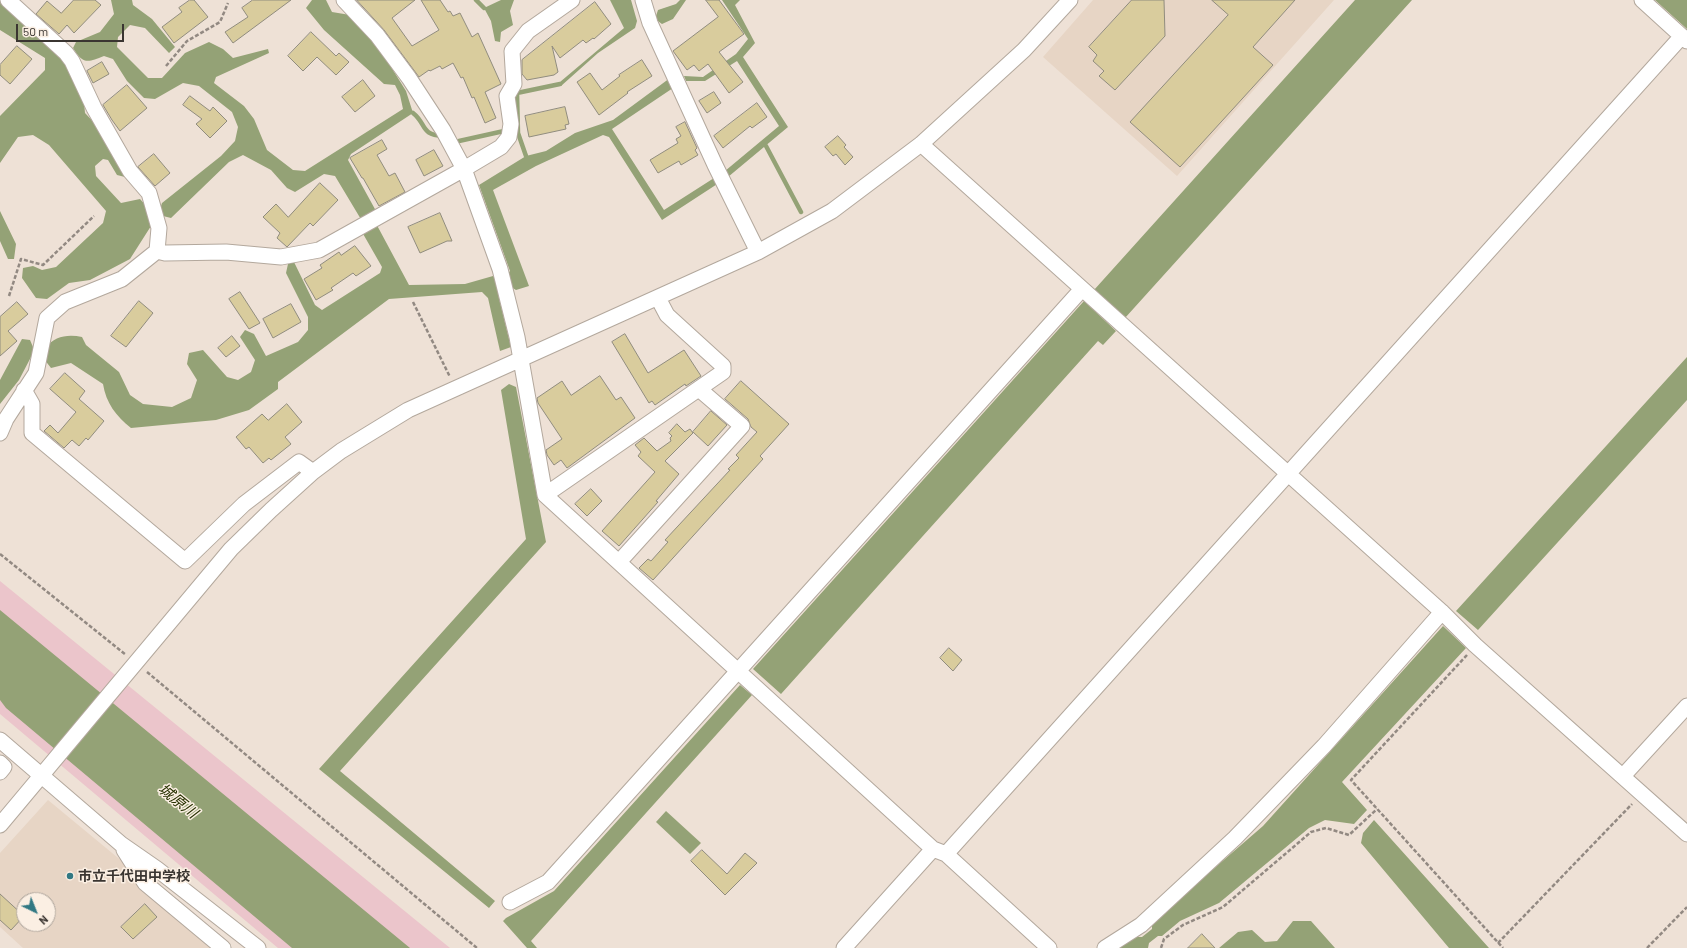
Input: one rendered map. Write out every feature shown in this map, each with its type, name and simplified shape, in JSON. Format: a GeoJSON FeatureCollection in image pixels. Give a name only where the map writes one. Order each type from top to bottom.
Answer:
{"type":"FeatureCollection","features":[{"type":"Feature","properties":{"kind":"street"},"geometry":{"type":"LineString","coordinates":[[0,433],[6,419],[36,373],[47,318],[65,302],[122,279],[157,251],[159,228],[149,192],[130,171],[94,108],[72,61],[66,53],[8,0]]}},
{"type":"Feature","properties":{"kind":"street"},"geometry":{"type":"LineString","coordinates":[[344,0],[377,35],[409,78],[444,130],[464,169],[500,269],[521,358],[545,495],[754,686],[1049,948]]}},
{"type":"Feature","properties":{"kind":"street"},"geometry":{"type":"LineString","coordinates":[[157,251],[165,253],[226,252],[281,257],[319,250],[501,147],[509,137],[511,124],[507,96],[514,84],[512,51],[528,31],[572,0]]}},
{"type":"Feature","properties":{"kind":"street"},"geometry":{"type":"LineString","coordinates":[[643,0],[650,23],[721,177],[758,252]]}},
{"type":"Feature","properties":{"kind":"street"},"geometry":{"type":"LineString","coordinates":[[0,825],[231,549],[270,510],[313,472],[340,451],[408,410],[758,252],[832,211],[921,144],[1024,50],[1070,0]]}},
{"type":"Feature","properties":{"kind":"street"},"geometry":{"type":"LineString","coordinates":[[844,948],[939,851],[1288,474],[1685,38],[1642,0]]}},
{"type":"Feature","properties":{"kind":"street"},"geometry":{"type":"LineString","coordinates":[[921,144],[1104,310],[1442,612],[1475,645],[1687,834]]}},
{"type":"Feature","properties":{"kind":"street"},"geometry":{"type":"LineString","coordinates":[[510,902],[548,882],[1082,289]]}},
{"type":"Feature","properties":{"kind":"street"},"geometry":{"type":"LineString","coordinates":[[545,495],[723,372],[724,366],[667,316],[658,298]]}},
{"type":"Feature","properties":{"kind":"street"},"geometry":{"type":"LineString","coordinates":[[619,562],[742,426],[699,389]]}},
{"type":"Feature","properties":{"kind":"street"},"geometry":{"type":"LineString","coordinates":[[24,390],[32,404],[32,433],[185,561],[244,504],[299,462],[313,472]]}},
{"type":"Feature","properties":{"kind":"street"},"geometry":{"type":"LineString","coordinates":[[1105,948],[1141,925],[1235,838],[1324,746],[1442,612]]}},
{"type":"Feature","properties":{"kind":"street"},"geometry":{"type":"LineString","coordinates":[[1623,776],[1687,706]]}},
{"type":"Feature","properties":{"kind":"street"},"geometry":{"type":"LineString","coordinates":[[0,740],[121,844],[157,869],[258,948]]}},
{"type":"Feature","properties":{"kind":"street"},"geometry":{"type":"LineString","coordinates":[[0,763],[4,767],[0,772]]}},
{"type":"Feature","properties":{"kind":"street"},"geometry":{"type":"LineString","coordinates":[[121,844],[145,883],[223,948]]}},
{"type":"Feature","properties":{"kind":"path"},"geometry":{"type":"LineString","coordinates":[[166,66],[187,41],[220,22],[228,3]]}},
{"type":"Feature","properties":{"kind":"path"},"geometry":{"type":"LineString","coordinates":[[9,296],[21,259],[43,265],[94,216]]}},
{"type":"Feature","properties":{"kind":"path"},"geometry":{"type":"LineString","coordinates":[[413,302],[455,388]]}},
{"type":"Feature","properties":{"kind":"path"},"geometry":{"type":"LineString","coordinates":[[0,554],[137,663],[477,948]]}},
{"type":"Feature","properties":{"kind":"path"},"geometry":{"type":"LineString","coordinates":[[1475,645],[1351,780],[1503,948]]}},
{"type":"Feature","properties":{"kind":"path"},"geometry":{"type":"LineString","coordinates":[[1498,943],[1642,794]]}},
{"type":"Feature","properties":{"kind":"path"},"geometry":{"type":"LineString","coordinates":[[1161,948],[1164,939],[1183,925],[1223,907],[1311,832],[1326,828],[1349,835],[1377,809]]}},
{"type":"Feature","properties":{"kind":"path"},"geometry":{"type":"LineString","coordinates":[[1647,948],[1687,907]]}},
{"type":"Feature","properties":{"kind":"shaded area"},"geometry":{"type":"Polygon","coordinates":[[[1093,0],[1334,0],[1177,176],[1043,57],[1093,0]]]}},
{"type":"Feature","properties":{"kind":"shaded area"},"geometry":{"type":"Polygon","coordinates":[[[0,581],[450,948],[383,948],[0,612],[0,581]]]}},
{"type":"Feature","properties":{"kind":"shaded area"},"geometry":{"type":"Polygon","coordinates":[[[0,682],[330,948],[278,948],[0,714],[0,682]]]}},
{"type":"Feature","properties":{"kind":"shaded area","name":"市立千代田中学校"},"geometry":{"type":"Polygon","coordinates":[[[48,800],[227,948],[23,948],[0,927],[0,853],[48,800]]]}},
{"type":"Feature","properties":{"kind":"water"},"geometry":{"type":"Polygon","coordinates":[[[111,0],[132,0],[133,5],[152,19],[175,47],[169,53],[145,28],[130,25],[118,37],[117,47],[148,78],[162,78],[185,53],[209,42],[223,49],[233,58],[268,49],[269,53],[216,77],[214,83],[244,106],[254,119],[267,150],[293,170],[305,171],[403,109],[400,95],[395,85],[384,84],[324,30],[306,8],[312,0],[326,0],[332,12],[350,15],[373,38],[406,91],[413,113],[351,154],[348,160],[376,211],[372,216],[409,285],[465,284],[493,276],[498,281],[500,290],[498,294],[511,347],[500,351],[488,298],[482,292],[389,299],[278,382],[278,389],[249,410],[216,420],[131,428],[112,409],[104,391],[103,384],[71,363],[51,368],[44,359],[31,357],[19,380],[0,404],[0,380],[22,339],[30,340],[33,347],[46,348],[57,338],[72,336],[82,337],[86,345],[119,372],[130,395],[143,404],[172,407],[191,398],[197,380],[187,364],[189,353],[203,350],[227,377],[238,380],[251,372],[255,360],[240,337],[245,330],[254,334],[266,356],[298,342],[308,330],[308,317],[286,273],[288,264],[294,262],[315,305],[322,310],[380,273],[382,267],[362,232],[362,221],[335,176],[324,174],[295,192],[287,188],[271,170],[243,155],[229,162],[171,218],[163,216],[160,209],[162,203],[221,156],[235,141],[238,127],[232,112],[199,86],[183,83],[155,99],[144,98],[127,81],[113,59],[104,56],[86,61],[80,57],[73,48],[76,42],[100,32],[114,14],[111,0]]]}},
{"type":"Feature","properties":{"kind":"water"},"geometry":{"type":"Polygon","coordinates":[[[501,0],[514,0],[510,11],[513,25],[501,32],[500,42],[495,41],[491,21],[484,8],[501,0]]]}},
{"type":"Feature","properties":{"kind":"water"},"geometry":{"type":"Polygon","coordinates":[[[610,0],[631,0],[637,21],[635,28],[598,53],[561,86],[560,82],[624,28],[610,0]]]}},
{"type":"Feature","properties":{"kind":"water"},"geometry":{"type":"Polygon","coordinates":[[[680,0],[686,0],[673,19],[662,24],[655,19],[658,10],[676,4],[680,0]]]}},
{"type":"Feature","properties":{"kind":"water"},"geometry":{"type":"Polygon","coordinates":[[[722,0],[740,0],[735,5],[755,43],[743,57],[788,127],[728,177],[662,220],[609,137],[603,135],[536,166],[493,190],[529,286],[516,290],[511,287],[507,275],[510,271],[479,185],[526,156],[546,151],[575,133],[613,120],[670,78],[673,88],[612,129],[664,210],[725,171],[779,126],[737,61],[705,81],[686,81],[684,76],[703,77],[736,54],[748,39],[722,0]]]}},
{"type":"Feature","properties":{"kind":"water"},"geometry":{"type":"Polygon","coordinates":[[[1355,0],[1412,0],[1125,318],[1094,290],[1355,0]]]}},
{"type":"Feature","properties":{"kind":"water"},"geometry":{"type":"Polygon","coordinates":[[[1655,0],[1687,0],[1687,29],[1655,0]]]}},
{"type":"Feature","properties":{"kind":"water"},"geometry":{"type":"Polygon","coordinates":[[[0,2],[65,60],[84,102],[85,113],[101,130],[125,177],[117,175],[108,160],[103,159],[95,166],[96,176],[121,203],[140,199],[149,209],[151,226],[130,259],[90,280],[69,283],[47,299],[36,298],[22,278],[23,268],[33,266],[42,270],[56,267],[103,223],[106,211],[49,145],[33,135],[18,137],[0,163],[0,116],[45,70],[45,58],[0,30],[0,2]]]}},
{"type":"Feature","properties":{"kind":"water"},"geometry":{"type":"Polygon","coordinates":[[[0,211],[16,244],[14,259],[8,259],[0,241],[0,211]]]}},
{"type":"Feature","properties":{"kind":"water"},"geometry":{"type":"Polygon","coordinates":[[[1084,301],[1116,331],[1103,345],[1098,341],[781,694],[753,669],[1084,301]]]}},
{"type":"Feature","properties":{"kind":"water"},"geometry":{"type":"Polygon","coordinates":[[[1687,357],[1687,400],[1478,630],[1456,611],[1687,357]]]}},
{"type":"Feature","properties":{"kind":"water"},"geometry":{"type":"Polygon","coordinates":[[[509,384],[516,387],[546,542],[340,771],[495,901],[489,908],[319,769],[526,539],[501,390],[509,384]]]}},
{"type":"Feature","properties":{"kind":"water","name":"城原川"},"geometry":{"type":"Polygon","coordinates":[[[0,610],[410,948],[292,948],[6,708],[0,700],[0,610]]]}},
{"type":"Feature","properties":{"kind":"water"},"geometry":{"type":"Polygon","coordinates":[[[1443,626],[1466,648],[1342,782],[1367,810],[1354,824],[1325,820],[1309,828],[1219,903],[1180,921],[1162,936],[1158,936],[1149,943],[1148,948],[1115,948],[1131,937],[1142,937],[1152,929],[1152,922],[1263,826],[1443,626]]]}},
{"type":"Feature","properties":{"kind":"water"},"geometry":{"type":"Polygon","coordinates":[[[740,685],[752,695],[531,941],[537,948],[527,948],[503,921],[554,891],[740,685]]]}},
{"type":"Feature","properties":{"kind":"water"},"geometry":{"type":"Polygon","coordinates":[[[666,811],[701,843],[690,854],[656,822],[666,811]]]}},
{"type":"Feature","properties":{"kind":"water"},"geometry":{"type":"Polygon","coordinates":[[[1374,820],[1489,948],[1449,948],[1361,843],[1363,833],[1374,820]]]}},
{"type":"Feature","properties":{"kind":"water"},"geometry":{"type":"Polygon","coordinates":[[[1293,921],[1311,921],[1335,948],[1219,948],[1238,932],[1252,930],[1265,942],[1277,941],[1293,921]]]}},
{"type":"Feature","properties":{"kind":"building"},"geometry":{"type":"Polygon","coordinates":[[[74,0],[95,0],[101,5],[74,33],[67,25],[59,34],[36,14],[47,1],[61,13],[74,0]]]}},
{"type":"Feature","properties":{"kind":"building"},"geometry":{"type":"Polygon","coordinates":[[[190,0],[194,0],[208,17],[174,43],[162,27],[182,12],[179,8],[190,0]]]}},
{"type":"Feature","properties":{"kind":"building"},"geometry":{"type":"Polygon","coordinates":[[[253,0],[291,0],[233,43],[225,32],[248,17],[242,8],[253,0]]]}},
{"type":"Feature","properties":{"kind":"building"},"geometry":{"type":"Polygon","coordinates":[[[357,0],[415,0],[392,18],[412,46],[439,30],[421,0],[440,0],[448,12],[450,11],[453,16],[460,13],[472,37],[478,33],[501,84],[485,92],[496,118],[485,123],[474,97],[472,98],[463,77],[461,78],[453,63],[442,69],[440,66],[430,71],[429,70],[419,77],[384,30],[357,0]]]}},
{"type":"Feature","properties":{"kind":"building"},"geometry":{"type":"Polygon","coordinates":[[[706,0],[719,0],[744,34],[719,52],[743,82],[729,93],[708,64],[699,71],[694,65],[687,70],[673,51],[718,17],[706,0]]]}},
{"type":"Feature","properties":{"kind":"building"},"geometry":{"type":"Polygon","coordinates":[[[1132,0],[1164,0],[1165,36],[1115,90],[1099,76],[1104,71],[1093,61],[1097,55],[1089,47],[1132,0]]]}},
{"type":"Feature","properties":{"kind":"building"},"geometry":{"type":"Polygon","coordinates":[[[1212,0],[1295,0],[1253,47],[1273,65],[1180,167],[1130,122],[1228,15],[1212,0]]]}},
{"type":"Feature","properties":{"kind":"building"},"geometry":{"type":"Polygon","coordinates":[[[595,2],[611,24],[594,39],[593,38],[586,43],[583,40],[560,58],[552,46],[558,72],[554,75],[527,80],[522,74],[522,60],[595,2]]]}},
{"type":"Feature","properties":{"kind":"building"},"geometry":{"type":"Polygon","coordinates":[[[311,32],[336,56],[339,53],[349,62],[336,75],[317,57],[303,71],[288,56],[311,32]]]}},
{"type":"Feature","properties":{"kind":"building"},"geometry":{"type":"Polygon","coordinates":[[[17,46],[32,59],[10,84],[0,75],[0,65],[17,46]]]}},
{"type":"Feature","properties":{"kind":"building"},"geometry":{"type":"Polygon","coordinates":[[[642,60],[652,76],[627,92],[628,93],[599,115],[577,82],[590,73],[602,90],[620,76],[619,75],[642,60]]]}},
{"type":"Feature","properties":{"kind":"building"},"geometry":{"type":"Polygon","coordinates":[[[102,62],[109,74],[93,83],[87,71],[102,62]]]}},
{"type":"Feature","properties":{"kind":"building"},"geometry":{"type":"Polygon","coordinates":[[[363,80],[375,96],[355,112],[342,97],[363,80]]]}},
{"type":"Feature","properties":{"kind":"building"},"geometry":{"type":"Polygon","coordinates":[[[127,85],[147,108],[120,131],[103,105],[127,85]]]}},
{"type":"Feature","properties":{"kind":"building"},"geometry":{"type":"Polygon","coordinates":[[[714,92],[721,103],[707,113],[699,101],[714,92]]]}},
{"type":"Feature","properties":{"kind":"building"},"geometry":{"type":"Polygon","coordinates":[[[190,96],[210,111],[213,107],[227,121],[210,138],[196,124],[202,119],[183,105],[190,96]]]}},
{"type":"Feature","properties":{"kind":"building"},"geometry":{"type":"Polygon","coordinates":[[[757,103],[767,117],[752,128],[750,126],[723,148],[714,136],[757,103]]]}},
{"type":"Feature","properties":{"kind":"building"},"geometry":{"type":"Polygon","coordinates":[[[565,107],[569,124],[565,125],[566,129],[529,137],[525,116],[565,107]]]}},
{"type":"Feature","properties":{"kind":"building"},"geometry":{"type":"Polygon","coordinates":[[[685,122],[697,148],[695,150],[698,155],[681,165],[679,161],[658,173],[650,160],[678,143],[676,139],[681,136],[676,127],[685,122]]]}},
{"type":"Feature","properties":{"kind":"building"},"geometry":{"type":"Polygon","coordinates":[[[838,136],[846,145],[844,147],[853,157],[845,165],[836,154],[833,156],[825,147],[838,136]]]}},
{"type":"Feature","properties":{"kind":"building"},"geometry":{"type":"Polygon","coordinates":[[[382,140],[387,149],[377,155],[389,176],[395,173],[405,192],[379,206],[350,158],[382,140]]]}},
{"type":"Feature","properties":{"kind":"building"},"geometry":{"type":"Polygon","coordinates":[[[434,150],[443,166],[424,176],[416,160],[434,150]]]}},
{"type":"Feature","properties":{"kind":"building"},"geometry":{"type":"Polygon","coordinates":[[[154,154],[170,173],[155,186],[138,167],[154,154]]]}},
{"type":"Feature","properties":{"kind":"building"},"geometry":{"type":"Polygon","coordinates":[[[320,183],[338,200],[313,226],[310,223],[287,247],[277,238],[280,233],[263,217],[276,204],[288,217],[320,183]]]}},
{"type":"Feature","properties":{"kind":"building"},"geometry":{"type":"Polygon","coordinates":[[[440,213],[452,241],[447,241],[420,253],[408,227],[440,213]]]}},
{"type":"Feature","properties":{"kind":"building"},"geometry":{"type":"Polygon","coordinates":[[[355,246],[371,266],[356,276],[353,273],[331,288],[333,290],[316,300],[304,279],[322,268],[320,265],[339,252],[341,255],[355,246]]]}},
{"type":"Feature","properties":{"kind":"building"},"geometry":{"type":"Polygon","coordinates":[[[240,292],[260,323],[249,329],[229,299],[240,292]]]}},
{"type":"Feature","properties":{"kind":"building"},"geometry":{"type":"Polygon","coordinates":[[[139,301],[153,313],[126,347],[111,336],[139,301]]]}},
{"type":"Feature","properties":{"kind":"building"},"geometry":{"type":"Polygon","coordinates":[[[17,302],[28,314],[8,331],[17,341],[0,356],[0,317],[17,302]]]}},
{"type":"Feature","properties":{"kind":"building"},"geometry":{"type":"Polygon","coordinates":[[[291,304],[301,322],[273,338],[263,319],[291,304]]]}},
{"type":"Feature","properties":{"kind":"building"},"geometry":{"type":"Polygon","coordinates":[[[625,334],[648,373],[684,350],[701,376],[686,386],[685,384],[655,405],[652,401],[649,403],[612,342],[625,334]]]}},
{"type":"Feature","properties":{"kind":"building"},"geometry":{"type":"Polygon","coordinates":[[[232,336],[240,346],[226,357],[218,348],[232,336]]]}},
{"type":"Feature","properties":{"kind":"building"},"geometry":{"type":"Polygon","coordinates":[[[65,373],[85,391],[79,399],[104,421],[88,440],[86,438],[79,446],[72,440],[64,448],[44,431],[50,425],[58,433],[76,412],[50,389],[65,373]]]}},
{"type":"Feature","properties":{"kind":"building"},"geometry":{"type":"Polygon","coordinates":[[[600,376],[616,400],[621,397],[635,418],[567,468],[561,460],[554,465],[547,455],[546,450],[562,439],[538,403],[537,398],[562,381],[571,395],[600,376]]]}},
{"type":"Feature","properties":{"kind":"building"},"geometry":{"type":"Polygon","coordinates":[[[741,381],[789,424],[760,456],[763,459],[653,580],[639,568],[648,559],[651,561],[668,542],[665,540],[730,470],[728,469],[739,458],[736,455],[757,432],[751,427],[748,419],[725,399],[741,381]]]}},
{"type":"Feature","properties":{"kind":"building"},"geometry":{"type":"Polygon","coordinates":[[[287,404],[302,422],[285,437],[291,444],[271,460],[269,458],[263,463],[249,447],[246,449],[236,437],[262,414],[268,420],[287,404]]]}},
{"type":"Feature","properties":{"kind":"building"},"geometry":{"type":"Polygon","coordinates":[[[711,411],[727,425],[708,446],[693,432],[711,411]]]}},
{"type":"Feature","properties":{"kind":"building"},"geometry":{"type":"Polygon","coordinates":[[[677,424],[685,432],[690,429],[693,433],[665,461],[679,474],[656,501],[658,502],[619,546],[602,531],[655,472],[638,456],[641,452],[635,445],[644,438],[657,451],[671,441],[670,438],[672,436],[669,433],[677,424]]]}},
{"type":"Feature","properties":{"kind":"building"},"geometry":{"type":"Polygon","coordinates":[[[591,489],[602,501],[587,516],[575,504],[591,489]]]}},
{"type":"Feature","properties":{"kind":"building"},"geometry":{"type":"Polygon","coordinates":[[[949,648],[962,660],[953,671],[940,658],[949,648]]]}},
{"type":"Feature","properties":{"kind":"building"},"geometry":{"type":"Polygon","coordinates":[[[702,850],[727,874],[745,853],[757,863],[725,895],[691,861],[702,850]]]}},
{"type":"Feature","properties":{"kind":"building"},"geometry":{"type":"Polygon","coordinates":[[[0,894],[16,909],[16,925],[11,930],[0,920],[0,894]]]}},
{"type":"Feature","properties":{"kind":"building"},"geometry":{"type":"Polygon","coordinates":[[[145,904],[157,917],[133,939],[121,927],[145,904]]]}},
{"type":"Feature","properties":{"kind":"building"},"geometry":{"type":"Polygon","coordinates":[[[1202,934],[1215,948],[1188,948],[1202,934]]]}},
{"type":"Feature","properties":{"kind":"waterway"},"geometry":{"type":"LineString","coordinates":[[476,0],[484,8]]}},
{"type":"Feature","properties":{"kind":"waterway"},"geometry":{"type":"LineString","coordinates":[[526,156],[518,133],[517,93],[560,84]]}},
{"type":"Feature","properties":{"kind":"waterway"},"geometry":{"type":"LineString","coordinates":[[413,113],[427,131],[431,134],[443,136]]}},
{"type":"Feature","properties":{"kind":"waterway"},"geometry":{"type":"LineString","coordinates":[[459,141],[504,131]]}},
{"type":"Feature","properties":{"kind":"waterway"},"geometry":{"type":"LineString","coordinates":[[766,146],[801,212]]}},
{"type":"Feature","properties":{"kind":"place","name":"市立千代田中学校"},"geometry":{"type":"Point","coordinates":[70,876]}}]}
